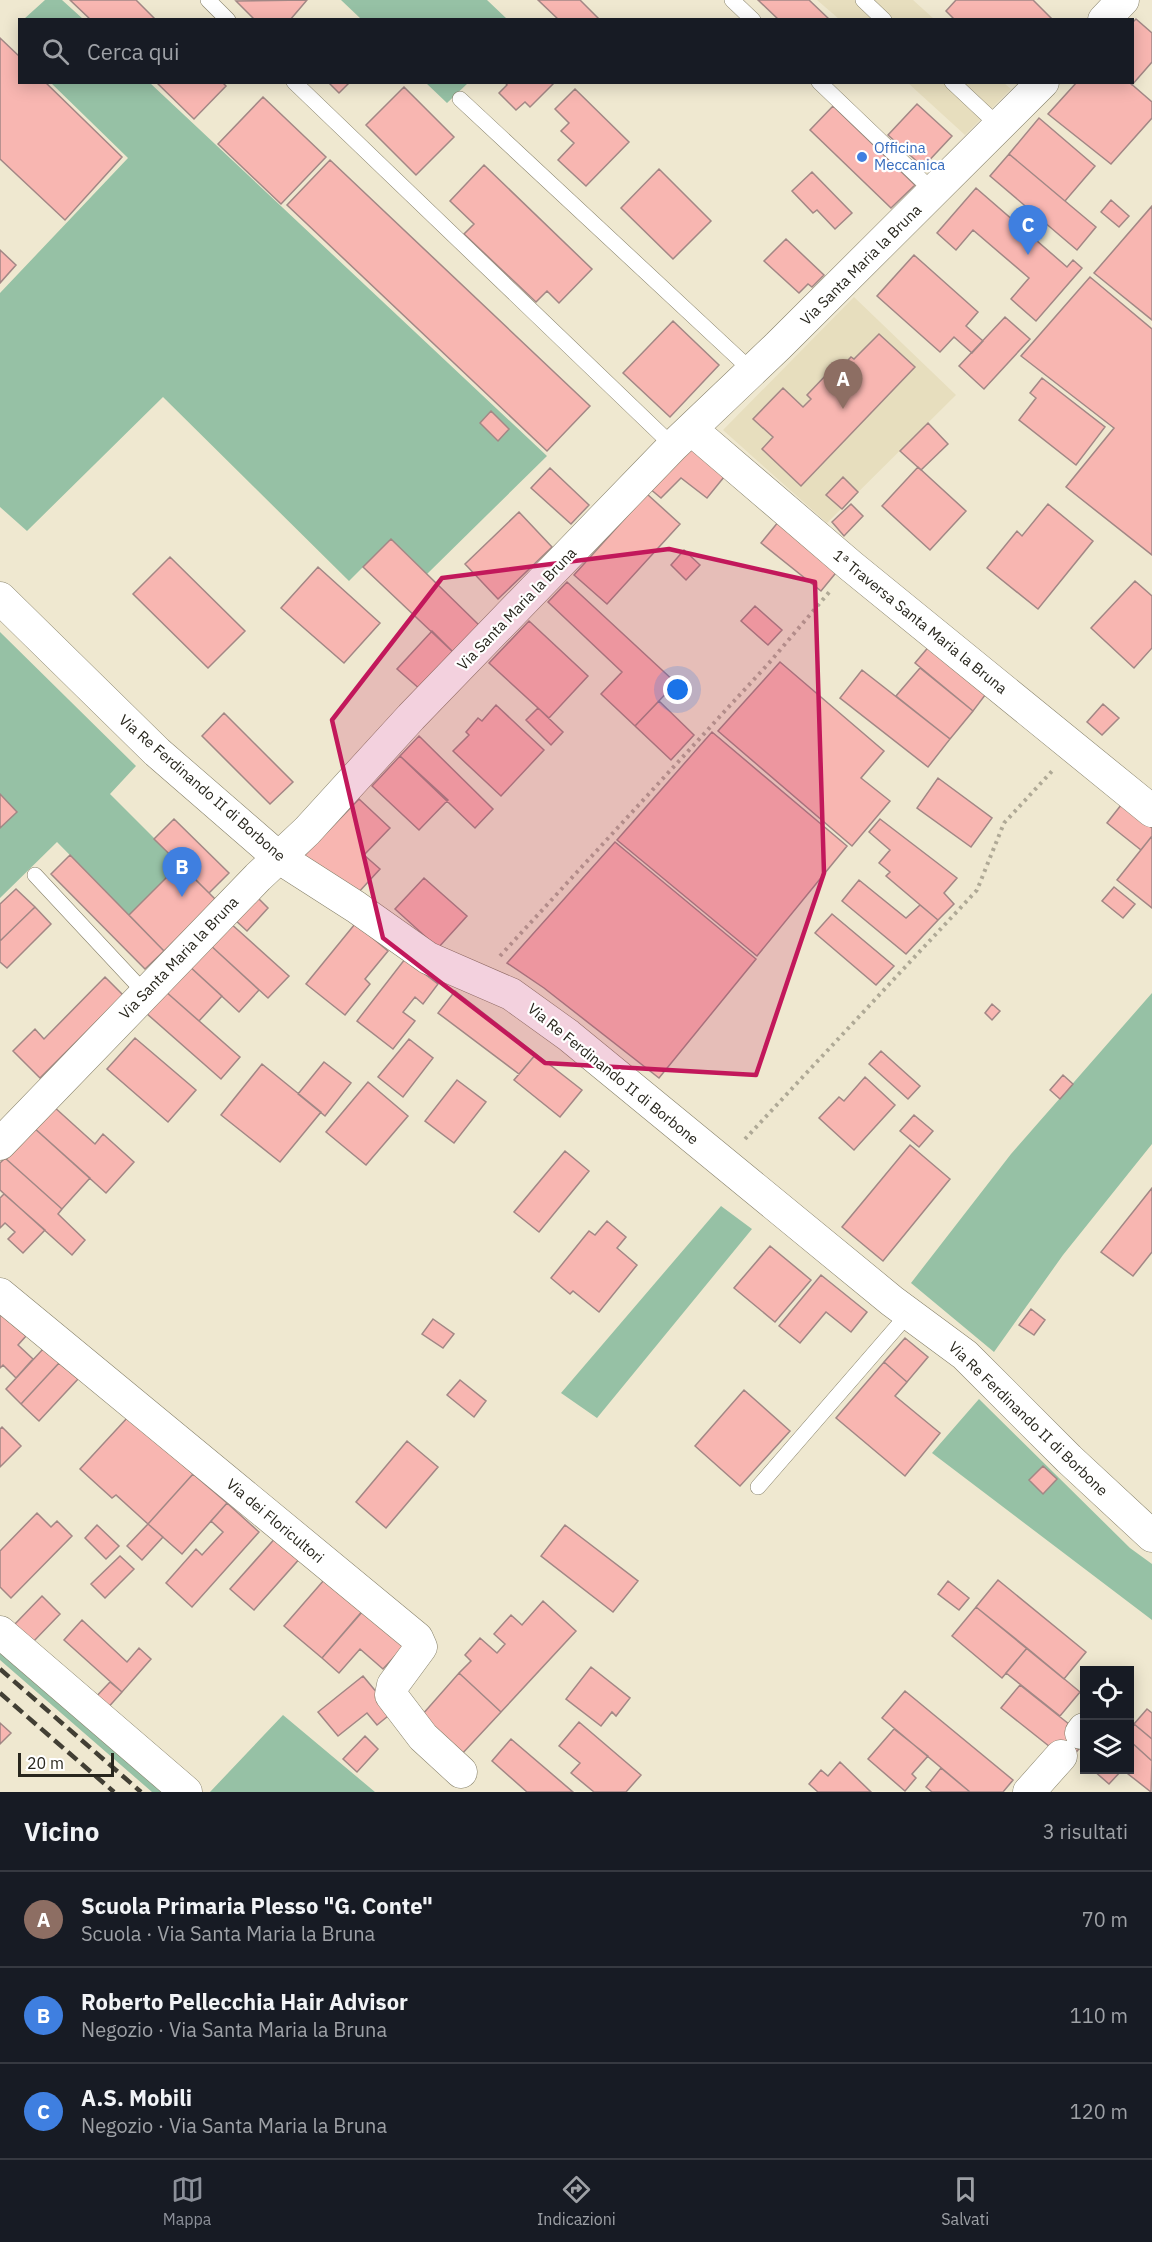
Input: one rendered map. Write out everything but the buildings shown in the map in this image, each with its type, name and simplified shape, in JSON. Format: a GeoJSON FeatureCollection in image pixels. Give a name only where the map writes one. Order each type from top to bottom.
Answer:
{"type":"FeatureCollection","features":[{"type":"Feature","properties":{"kind":"street"},"geometry":{"type":"LineString","coordinates":[[1106,18],[1123,0]]}},
{"type":"Feature","properties":{"kind":"street","name":"Via Santa Maria la Bruna"},"geometry":{"type":"LineString","coordinates":[[0,1144],[278,857],[307,831],[411,717],[682,438],[1041,84]]}},
{"type":"Feature","properties":{"kind":"street","name":"1ª Traversa Santa Maria la Bruna"},"geometry":{"type":"LineString","coordinates":[[682,438],[850,566],[1152,811]]}},
{"type":"Feature","properties":{"kind":"street","name":"Via Re Ferdinando II di Borbone"},"geometry":{"type":"LineString","coordinates":[[0,598],[157,752],[278,857],[356,907],[428,958],[512,994],[568,1035],[909,1313],[965,1355],[1069,1459],[1152,1536]]}},
{"type":"Feature","properties":{"kind":"street","name":"Via dei Floricultori"},"geometry":{"type":"LineString","coordinates":[[0,1294],[417,1638],[421,1647],[393,1684],[391,1695],[423,1737],[461,1772]]}},
{"type":"Feature","properties":{"kind":"street"},"geometry":{"type":"LineString","coordinates":[[0,1632],[186,1792]]}},
{"type":"Feature","properties":{"kind":"street"},"geometry":{"type":"LineString","coordinates":[[1029,1792],[1076,1739]]}},
{"type":"Feature","properties":{"kind":"lane"},"geometry":{"type":"LineString","coordinates":[[208,0],[226,18]]}},
{"type":"Feature","properties":{"kind":"lane"},"geometry":{"type":"LineString","coordinates":[[732,0],[751,18]]}},
{"type":"Feature","properties":{"kind":"lane"},"geometry":{"type":"LineString","coordinates":[[863,0],[882,18]]}},
{"type":"Feature","properties":{"kind":"lane"},"geometry":{"type":"LineString","coordinates":[[296,84],[682,438]]}},
{"type":"Feature","properties":{"kind":"lane"},"geometry":{"type":"LineString","coordinates":[[821,84],[934,192]]}},
{"type":"Feature","properties":{"kind":"lane"},"geometry":{"type":"LineString","coordinates":[[954,84],[1000,127]]}},
{"type":"Feature","properties":{"kind":"lane"},"geometry":{"type":"LineString","coordinates":[[460,99],[752,371]]}},
{"type":"Feature","properties":{"kind":"lane"},"geometry":{"type":"LineString","coordinates":[[34,875],[145,993]]}},
{"type":"Feature","properties":{"kind":"lane"},"geometry":{"type":"LineString","coordinates":[[758,1487],[909,1313]]}},
{"type":"Feature","properties":{"kind":"path"},"geometry":{"type":"LineString","coordinates":[[480,979],[769,663],[850,566]]}},
{"type":"Feature","properties":{"kind":"path"},"geometry":{"type":"LineString","coordinates":[[723,1162],[977,890],[1004,824],[1074,747]]}},
{"type":"Feature","properties":{"kind":"highlighted area"},"geometry":{"type":"Polygon","coordinates":[[[669,549],[815,582],[824,873],[756,1075],[545,1063],[383,938],[332,720],[442,578],[669,549]]]}},
{"type":"Feature","properties":{"kind":"shaded area"},"geometry":{"type":"Polygon","coordinates":[[[817,0],[913,0],[933,18],[838,18],[817,0]]]}},
{"type":"Feature","properties":{"kind":"shaded area"},"geometry":{"type":"Polygon","coordinates":[[[909,84],[1005,84],[1011,89],[965,135],[909,84]]]}},
{"type":"Feature","properties":{"kind":"shaded area"},"geometry":{"type":"Polygon","coordinates":[[[854,297],[956,395],[827,523],[723,430],[854,297]]]}},
{"type":"Feature","properties":{"kind":"green space"},"geometry":{"type":"Polygon","coordinates":[[[45,0],[62,0],[82,18],[25,18],[45,0]]]}},
{"type":"Feature","properties":{"kind":"green space"},"geometry":{"type":"Polygon","coordinates":[[[341,0],[487,0],[506,18],[360,18],[341,0]]]}},
{"type":"Feature","properties":{"kind":"green space"},"geometry":{"type":"Polygon","coordinates":[[[52,84],[151,84],[547,456],[427,574],[391,539],[349,581],[163,397],[27,531],[0,507],[0,293],[128,158],[52,84]]]}},
{"type":"Feature","properties":{"kind":"green space"},"geometry":{"type":"Polygon","coordinates":[[[427,84],[467,84],[447,103],[427,84]]]}},
{"type":"Feature","properties":{"kind":"green space"},"geometry":{"type":"Polygon","coordinates":[[[0,632],[136,766],[110,794],[180,864],[129,915],[57,842],[0,898],[0,632]]]}},
{"type":"Feature","properties":{"kind":"green space"},"geometry":{"type":"Polygon","coordinates":[[[1152,993],[1152,1144],[1063,1255],[994,1352],[911,1283],[1011,1154],[1152,993]]]}},
{"type":"Feature","properties":{"kind":"green space"},"geometry":{"type":"Polygon","coordinates":[[[721,1206],[752,1229],[597,1418],[561,1393],[721,1206]]]}},
{"type":"Feature","properties":{"kind":"green space"},"geometry":{"type":"Polygon","coordinates":[[[979,1399],[1130,1548],[1152,1564],[1152,1620],[932,1453],[979,1399]]]}},
{"type":"Feature","properties":{"kind":"green space"},"geometry":{"type":"Polygon","coordinates":[[[0,1641],[173,1792],[152,1792],[0,1660],[0,1641]]]}},
{"type":"Feature","properties":{"kind":"green space"},"geometry":{"type":"Polygon","coordinates":[[[283,1715],[375,1792],[210,1792],[283,1715]]]}},
{"type":"Feature","properties":{"kind":"railway"},"geometry":{"type":"LineString","coordinates":[[0,1669],[141,1792]]}},
{"type":"Feature","properties":{"kind":"railway"},"geometry":{"type":"LineString","coordinates":[[0,1693],[114,1792]]}},
{"type":"Feature","properties":{"kind":"place","name":"Officina Meccanica"},"geometry":{"type":"Point","coordinates":[862,157]}},
{"type":"Feature","properties":{"kind":"place","name":"A.S. Mobili"},"geometry":{"type":"Point","coordinates":[1028,255]}},
{"type":"Feature","properties":{"kind":"place","name":"Scuola Primaria Plesso \"G. Conte\""},"geometry":{"type":"Point","coordinates":[843,409]}},
{"type":"Feature","properties":{"kind":"place","name":"Roberto Pellecchia Hair Advisor"},"geometry":{"type":"Point","coordinates":[182,897]}}]}
